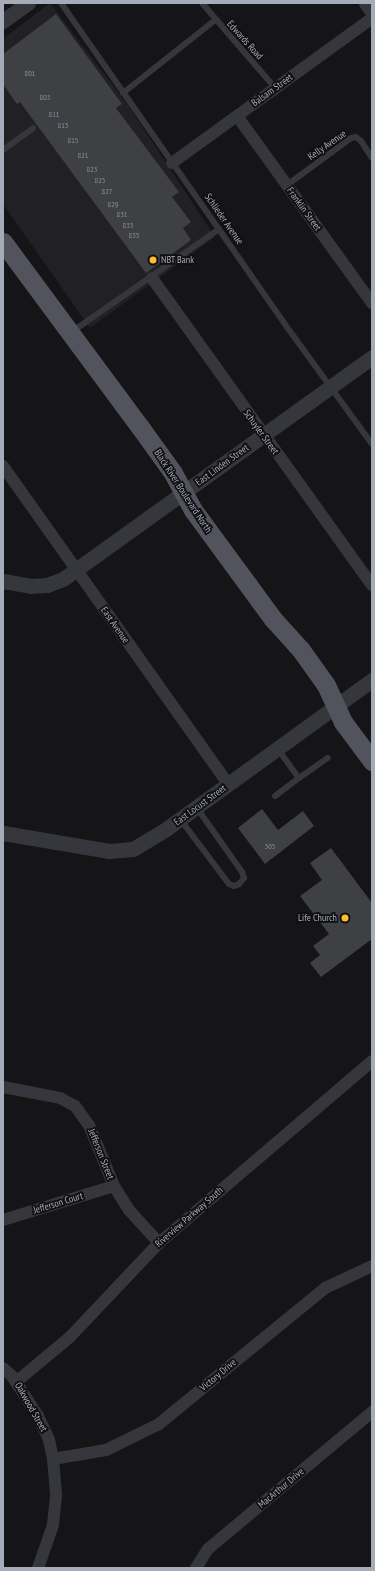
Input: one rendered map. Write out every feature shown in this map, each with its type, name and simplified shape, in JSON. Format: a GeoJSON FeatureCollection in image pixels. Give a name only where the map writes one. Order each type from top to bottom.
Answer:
{"type":"FeatureCollection","features":[{"type":"Feature","properties":{"kind":"main road","name":"Black River Boulevard North"},"geometry":{"type":"LineString","coordinates":[[3,242],[173,473],[183,493],[273,619],[301,650],[326,685],[335,707],[372,761]]}},
{"type":"Feature","properties":{"kind":"street"},"geometry":{"type":"LineString","coordinates":[[3,21],[28,3]]}},
{"type":"Feature","properties":{"kind":"street"},"geometry":{"type":"LineString","coordinates":[[366,3],[372,11]]}},
{"type":"Feature","properties":{"kind":"street","name":"Balsam Street"},"geometry":{"type":"LineString","coordinates":[[172,163],[372,18]]}},
{"type":"Feature","properties":{"kind":"street","name":"Franklin Street"},"geometry":{"type":"LineString","coordinates":[[237,116],[372,303]]}},
{"type":"Feature","properties":{"kind":"street","name":"Schuyler Street"},"geometry":{"type":"LineString","coordinates":[[152,278],[372,585]]}},
{"type":"Feature","properties":{"kind":"street","name":"East Linden Street"},"geometry":{"type":"LineString","coordinates":[[3,581],[30,586],[47,585],[63,580],[372,357]]}},
{"type":"Feature","properties":{"kind":"street","name":"East Avenue"},"geometry":{"type":"LineString","coordinates":[[3,466],[64,549],[75,571],[228,784]]}},
{"type":"Feature","properties":{"kind":"street","name":"East Locust Street"},"geometry":{"type":"LineString","coordinates":[[3,833],[109,851],[123,851],[141,845],[196,808],[372,680]]}},
{"type":"Feature","properties":{"kind":"street","name":"Riverview Parkway South"},"geometry":{"type":"LineString","coordinates":[[16,1382],[70,1337],[158,1243],[372,1061]]}},
{"type":"Feature","properties":{"kind":"street","name":"Jefferson Street"},"geometry":{"type":"LineString","coordinates":[[3,1087],[60,1098],[75,1106],[89,1125],[114,1186],[130,1210],[158,1243]]}},
{"type":"Feature","properties":{"kind":"street","name":"Jefferson Court"},"geometry":{"type":"LineString","coordinates":[[3,1220],[114,1186]]}},
{"type":"Feature","properties":{"kind":"street","name":"Victory Drive"},"geometry":{"type":"LineString","coordinates":[[53,1459],[106,1450],[159,1424],[324,1288],[372,1266]]}},
{"type":"Feature","properties":{"kind":"street","name":"Oakwood Street"},"geometry":{"type":"LineString","coordinates":[[3,1368],[16,1382],[38,1416],[49,1440],[53,1459],[56,1496],[53,1525],[38,1568]]}},
{"type":"Feature","properties":{"kind":"street","name":"MacArthur Drive"},"geometry":{"type":"LineString","coordinates":[[196,1568],[208,1549],[372,1412]]}},
{"type":"Feature","properties":{"kind":"lane","name":"Schlieder Avenue"},"geometry":{"type":"LineString","coordinates":[[61,3],[172,163],[372,444]]}},
{"type":"Feature","properties":{"kind":"lane","name":"Edwards Road"},"geometry":{"type":"LineString","coordinates":[[202,3],[215,20],[275,88]]}},
{"type":"Feature","properties":{"kind":"lane"},"geometry":{"type":"LineString","coordinates":[[123,93],[215,20]]}},
{"type":"Feature","properties":{"kind":"lane"},"geometry":{"type":"LineString","coordinates":[[3,150],[33,128]]}},
{"type":"Feature","properties":{"kind":"lane","name":"Kelly Avenue"},"geometry":{"type":"LineString","coordinates":[[287,185],[350,138],[356,137],[361,141],[372,158]]}},
{"type":"Feature","properties":{"kind":"lane"},"geometry":{"type":"LineString","coordinates":[[70,333],[152,278],[219,229]]}},
{"type":"Feature","properties":{"kind":"lane"},"geometry":{"type":"LineString","coordinates":[[277,748],[299,778]]}},
{"type":"Feature","properties":{"kind":"lane"},"geometry":{"type":"LineString","coordinates":[[275,796],[328,758]]}},
{"type":"Feature","properties":{"kind":"lane"},"geometry":{"type":"LineString","coordinates":[[180,819],[229,884],[234,886],[240,884],[244,878],[242,872],[196,808]]}},
{"type":"Feature","properties":{"kind":"shaded area"},"geometry":{"type":"Polygon","coordinates":[[[50,3],[128,105],[215,237],[90,328],[3,204],[3,39],[50,3]]]}},
{"type":"Feature","properties":{"kind":"building"},"geometry":{"type":"Polygon","coordinates":[[[56,14],[122,104],[116,108],[179,192],[172,197],[191,222],[183,228],[191,240],[146,273],[20,102],[17,104],[3,84],[3,54],[56,14]]]}},
{"type":"Feature","properties":{"kind":"building"},"geometry":{"type":"Polygon","coordinates":[[[262,809],[278,830],[303,811],[314,826],[265,864],[238,828],[262,809]]]}},
{"type":"Feature","properties":{"kind":"building","name":"Life Church"},"geometry":{"type":"Polygon","coordinates":[[[331,848],[372,903],[372,939],[321,977],[310,963],[320,955],[313,946],[329,934],[300,896],[322,880],[310,863],[331,848]]]}},
{"type":"Feature","properties":{"kind":"place","name":"NBT Bank"},"geometry":{"type":"Point","coordinates":[153,260]}},
{"type":"Feature","properties":{"kind":"place","name":"Life Church"},"geometry":{"type":"Point","coordinates":[345,918]}}]}
